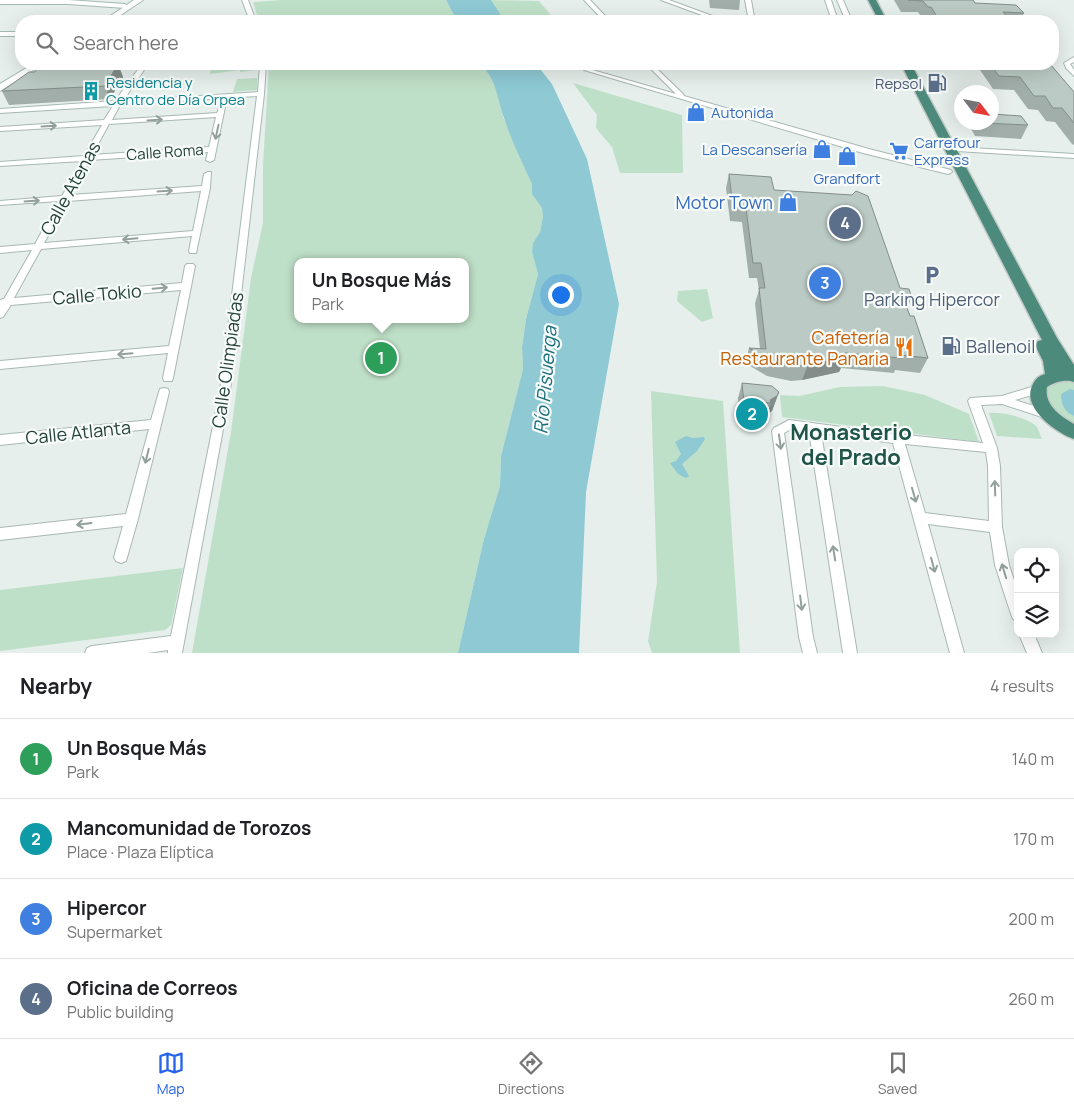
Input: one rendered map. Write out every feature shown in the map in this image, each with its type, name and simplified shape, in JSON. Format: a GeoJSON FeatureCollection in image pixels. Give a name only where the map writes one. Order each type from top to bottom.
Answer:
{"type":"FeatureCollection","features":[{"type":"Feature","properties":{"kind":"highway"},"geometry":{"type":"LineString","coordinates":[[866,0],[873,15]]}},
{"type":"Feature","properties":{"kind":"highway"},"geometry":{"type":"LineString","coordinates":[[872,0],[880,15]]}},
{"type":"Feature","properties":{"kind":"highway"},"geometry":{"type":"LineString","coordinates":[[901,70],[1051,361],[1053,376]]}},
{"type":"Feature","properties":{"kind":"highway"},"geometry":{"type":"LineString","coordinates":[[909,70],[1049,338],[1061,360],[1074,376]]}},
{"type":"Feature","properties":{"kind":"highway"},"geometry":{"type":"LineString","coordinates":[[1074,376],[1053,376],[1042,382],[1038,390],[1039,401],[1049,415],[1074,432]]}},
{"type":"Feature","properties":{"kind":"main road"},"geometry":{"type":"LineString","coordinates":[[111,15],[136,0]]}},
{"type":"Feature","properties":{"kind":"main road"},"geometry":{"type":"LineString","coordinates":[[115,15],[136,0]]}},
{"type":"Feature","properties":{"kind":"main road"},"geometry":{"type":"LineString","coordinates":[[114,15],[125,6]]}},
{"type":"Feature","properties":{"kind":"main road"},"geometry":{"type":"LineString","coordinates":[[0,88],[29,70]]}},
{"type":"Feature","properties":{"kind":"street"},"geometry":{"type":"LineString","coordinates":[[245,0],[251,15]]}},
{"type":"Feature","properties":{"kind":"street"},"geometry":{"type":"LineString","coordinates":[[587,0],[601,15]]}},
{"type":"Feature","properties":{"kind":"street"},"geometry":{"type":"LineString","coordinates":[[664,0],[706,15]]}},
{"type":"Feature","properties":{"kind":"street"},"geometry":{"type":"LineString","coordinates":[[748,0],[751,15]]}},
{"type":"Feature","properties":{"kind":"street"},"geometry":{"type":"LineString","coordinates":[[828,0],[833,15]]}},
{"type":"Feature","properties":{"kind":"street"},"geometry":{"type":"LineString","coordinates":[[840,0],[846,15]]}},
{"type":"Feature","properties":{"kind":"street"},"geometry":{"type":"LineString","coordinates":[[0,2],[68,2],[125,6]]}},
{"type":"Feature","properties":{"kind":"street"},"geometry":{"type":"LineString","coordinates":[[0,34],[15,34]]}},
{"type":"Feature","properties":{"kind":"street"},"geometry":{"type":"LineString","coordinates":[[1074,59],[1067,63],[1074,74]]}},
{"type":"Feature","properties":{"kind":"street","name":"Calle Atenas"},"geometry":{"type":"LineString","coordinates":[[0,315],[4,302],[38,246],[106,123],[141,70]]}},
{"type":"Feature","properties":{"kind":"street","name":"Calle Olimpiadas"},"geometry":{"type":"LineString","coordinates":[[176,647],[224,391],[263,70]]}},
{"type":"Feature","properties":{"kind":"street"},"geometry":{"type":"LineString","coordinates":[[587,70],[866,151],[948,172]]}},
{"type":"Feature","properties":{"kind":"street"},"geometry":{"type":"LineString","coordinates":[[655,70],[684,97]]}},
{"type":"Feature","properties":{"kind":"street"},"geometry":{"type":"LineString","coordinates":[[0,111],[261,94]]}},
{"type":"Feature","properties":{"kind":"street","name":"Calle Roma"},"geometry":{"type":"LineString","coordinates":[[210,160],[222,107]]}},
{"type":"Feature","properties":{"kind":"street","name":"Calle Roma"},"geometry":{"type":"LineString","coordinates":[[0,128],[220,115]]}},
{"type":"Feature","properties":{"kind":"street"},"geometry":{"type":"LineString","coordinates":[[0,128],[12,119]]}},
{"type":"Feature","properties":{"kind":"street","name":"Calle Roma"},"geometry":{"type":"LineString","coordinates":[[0,164],[213,149]]}},
{"type":"Feature","properties":{"kind":"street"},"geometry":{"type":"LineString","coordinates":[[957,149],[1074,156]]}},
{"type":"Feature","properties":{"kind":"street"},"geometry":{"type":"LineString","coordinates":[[193,251],[208,174]]}},
{"type":"Feature","properties":{"kind":"street"},"geometry":{"type":"LineString","coordinates":[[0,203],[206,188]]}},
{"type":"Feature","properties":{"kind":"street"},"geometry":{"type":"LineString","coordinates":[[0,250],[196,233]]}},
{"type":"Feature","properties":{"kind":"street"},"geometry":{"type":"LineString","coordinates":[[168,378],[190,266]]}},
{"type":"Feature","properties":{"kind":"street","name":"Calle Tokio"},"geometry":{"type":"LineString","coordinates":[[4,302],[186,286]]}},
{"type":"Feature","properties":{"kind":"street"},"geometry":{"type":"LineString","coordinates":[[0,365],[173,349]]}},
{"type":"Feature","properties":{"kind":"street"},"geometry":{"type":"LineString","coordinates":[[1014,602],[1002,565],[996,527],[994,466],[991,448],[974,401],[1002,400],[1038,390]]}},
{"type":"Feature","properties":{"kind":"street","name":"Calle Atlanta"},"geometry":{"type":"LineString","coordinates":[[121,557],[164,392]]}},
{"type":"Feature","properties":{"kind":"street"},"geometry":{"type":"LineString","coordinates":[[1002,400],[1049,415]]}},
{"type":"Feature","properties":{"kind":"street","name":"Calle Atlanta"},"geometry":{"type":"LineString","coordinates":[[0,440],[155,424]]}},
{"type":"Feature","properties":{"kind":"street"},"geometry":{"type":"LineString","coordinates":[[810,653],[806,636],[778,431],[789,424],[898,439],[991,448]]}},
{"type":"Feature","properties":{"kind":"street"},"geometry":{"type":"LineString","coordinates":[[814,428],[850,653]]}},
{"type":"Feature","properties":{"kind":"street"},"geometry":{"type":"LineString","coordinates":[[898,439],[957,653]]}},
{"type":"Feature","properties":{"kind":"street"},"geometry":{"type":"LineString","coordinates":[[920,518],[996,527]]}},
{"type":"Feature","properties":{"kind":"street"},"geometry":{"type":"LineString","coordinates":[[0,534],[132,519]]}},
{"type":"Feature","properties":{"kind":"street"},"geometry":{"type":"LineString","coordinates":[[1028,638],[1035,653]]}},
{"type":"Feature","properties":{"kind":"street"},"geometry":{"type":"LineString","coordinates":[[92,653],[176,647]]}},
{"type":"Feature","properties":{"kind":"green space"},"geometry":{"type":"Polygon","coordinates":[[[282,0],[446,0],[454,15],[257,15],[253,2],[282,0]]]}},
{"type":"Feature","properties":{"kind":"green space"},"geometry":{"type":"Polygon","coordinates":[[[491,0],[539,1],[551,15],[501,15],[491,0]]]}},
{"type":"Feature","properties":{"kind":"green space"},"geometry":{"type":"Polygon","coordinates":[[[211,70],[240,70],[210,74],[211,70]]]}},
{"type":"Feature","properties":{"kind":"green space"},"geometry":{"type":"Polygon","coordinates":[[[240,70],[257,70],[240,72],[240,70]]]}},
{"type":"Feature","properties":{"kind":"green space"},"geometry":{"type":"Polygon","coordinates":[[[269,70],[486,70],[488,72],[499,96],[503,117],[532,184],[532,194],[542,207],[543,217],[540,232],[533,243],[532,252],[538,274],[526,319],[522,347],[523,369],[501,456],[500,486],[484,539],[458,653],[192,653],[231,432],[251,278],[263,223],[263,165],[269,70]]]}},
{"type":"Feature","properties":{"kind":"green space"},"geometry":{"type":"Polygon","coordinates":[[[257,78],[257,90],[233,92],[237,79],[257,78]]]}},
{"type":"Feature","properties":{"kind":"green space"},"geometry":{"type":"Polygon","coordinates":[[[573,83],[682,115],[683,173],[620,173],[612,147],[596,128],[597,115],[573,83]]]}},
{"type":"Feature","properties":{"kind":"green space"},"geometry":{"type":"Polygon","coordinates":[[[707,289],[713,318],[702,322],[677,301],[678,291],[707,289]]]}},
{"type":"Feature","properties":{"kind":"green space"},"geometry":{"type":"Polygon","coordinates":[[[1059,382],[1074,382],[1074,427],[1050,409],[1046,391],[1050,385],[1059,382]]]}},
{"type":"Feature","properties":{"kind":"green space"},"geometry":{"type":"Polygon","coordinates":[[[883,386],[925,395],[969,414],[979,442],[782,417],[780,395],[799,396],[840,387],[883,386]]]}},
{"type":"Feature","properties":{"kind":"green space"},"geometry":{"type":"Polygon","coordinates":[[[651,391],[723,401],[740,653],[652,653],[648,641],[657,582],[651,391]]]}},
{"type":"Feature","properties":{"kind":"green space"},"geometry":{"type":"Polygon","coordinates":[[[989,413],[1000,413],[1031,422],[1035,425],[1042,439],[997,436],[989,413]]]}},
{"type":"Feature","properties":{"kind":"green space"},"geometry":{"type":"Polygon","coordinates":[[[183,568],[171,625],[165,630],[0,651],[0,590],[183,568]]]}},
{"type":"Feature","properties":{"kind":"water"},"geometry":{"type":"Polygon","coordinates":[[[446,0],[491,0],[501,15],[454,15],[446,0]]]}},
{"type":"Feature","properties":{"kind":"water","name":"Río Pisuerga"},"geometry":{"type":"Polygon","coordinates":[[[541,70],[552,84],[587,159],[619,304],[586,492],[579,653],[458,653],[484,539],[500,486],[501,456],[523,369],[522,347],[526,319],[538,274],[532,252],[533,243],[540,232],[543,217],[542,208],[532,194],[532,184],[507,126],[496,90],[486,71],[541,70]]]}},
{"type":"Feature","properties":{"kind":"water"},"geometry":{"type":"Polygon","coordinates":[[[1070,389],[1074,390],[1074,416],[1066,410],[1061,398],[1061,394],[1070,389]]]}},
{"type":"Feature","properties":{"kind":"water"},"geometry":{"type":"Polygon","coordinates":[[[686,436],[693,438],[704,437],[705,439],[697,451],[682,464],[689,476],[686,478],[678,474],[670,463],[676,461],[681,454],[675,442],[686,436]]]}},
{"type":"Feature","properties":{"kind":"building"},"geometry":{"type":"Polygon","coordinates":[[[908,0],[973,0],[975,3],[1016,5],[1024,13],[1003,12],[1006,15],[936,15],[931,7],[928,7],[923,1],[908,0]]]}},
{"type":"Feature","properties":{"kind":"building"},"geometry":{"type":"Polygon","coordinates":[[[36,70],[114,70],[105,86],[2,91],[29,72],[35,72],[36,70]]]}},
{"type":"Feature","properties":{"kind":"building"},"geometry":{"type":"Polygon","coordinates":[[[994,70],[1055,70],[1074,92],[1074,123],[1062,108],[1053,108],[1045,96],[1034,96],[1020,77],[999,76],[994,70]]]}},
{"type":"Feature","properties":{"kind":"building"},"geometry":{"type":"Polygon","coordinates":[[[999,114],[1021,116],[1028,125],[999,124],[999,114]]]}},
{"type":"Feature","properties":{"kind":"building"},"geometry":{"type":"Polygon","coordinates":[[[729,174],[771,177],[774,190],[852,195],[856,191],[868,196],[900,288],[909,289],[912,298],[903,297],[910,316],[914,316],[928,358],[900,355],[901,358],[845,353],[846,357],[796,366],[772,361],[749,348],[766,349],[759,288],[765,288],[761,263],[753,263],[746,208],[733,207],[729,174]]]}},
{"type":"Feature","properties":{"kind":"building"},"geometry":{"type":"Polygon","coordinates":[[[742,383],[772,386],[779,392],[777,396],[770,400],[771,403],[755,402],[757,416],[745,414],[742,383]]]}},
{"type":"Feature","properties":{"kind":"place","name":"Repsol"},"geometry":{"type":"Point","coordinates":[937,83]}},
{"type":"Feature","properties":{"kind":"place","name":"Residencia y Centro de Día Orpea"},"geometry":{"type":"Point","coordinates":[91,91]}},
{"type":"Feature","properties":{"kind":"place","name":"Autonida"},"geometry":{"type":"Point","coordinates":[696,112]}},
{"type":"Feature","properties":{"kind":"place","name":"La Descansería"},"geometry":{"type":"Point","coordinates":[822,149]}},
{"type":"Feature","properties":{"kind":"place","name":"Carrefour Express"},"geometry":{"type":"Point","coordinates":[899,151]}},
{"type":"Feature","properties":{"kind":"place","name":"Grandfort"},"geometry":{"type":"Point","coordinates":[847,156]}},
{"type":"Feature","properties":{"kind":"place","name":"Motor Town"},"geometry":{"type":"Point","coordinates":[788,202]}},
{"type":"Feature","properties":{"kind":"place","name":"Oficina de Correos"},"geometry":{"type":"Point","coordinates":[845,223]}},
{"type":"Feature","properties":{"kind":"place","name":"Parking Hipercor"},"geometry":{"type":"Point","coordinates":[932,275]}},
{"type":"Feature","properties":{"kind":"place","name":"Hipercor"},"geometry":{"type":"Point","coordinates":[825,283]}},
{"type":"Feature","properties":{"kind":"place","name":"Ballenoil"},"geometry":{"type":"Point","coordinates":[951,346]}},
{"type":"Feature","properties":{"kind":"place","name":"Cafetería Restaurante Panaria"},"geometry":{"type":"Point","coordinates":[904,347]}},
{"type":"Feature","properties":{"kind":"place","name":"Un Bosque Más"},"geometry":{"type":"Point","coordinates":[381,358]}},
{"type":"Feature","properties":{"kind":"place","name":"Mancomunidad de Torozos"},"geometry":{"type":"Point","coordinates":[752,414]}},
{"type":"Feature","properties":{"kind":"district","name":"Monasterio del Prado"},"geometry":{"type":"Point","coordinates":[851,445]}}]}
